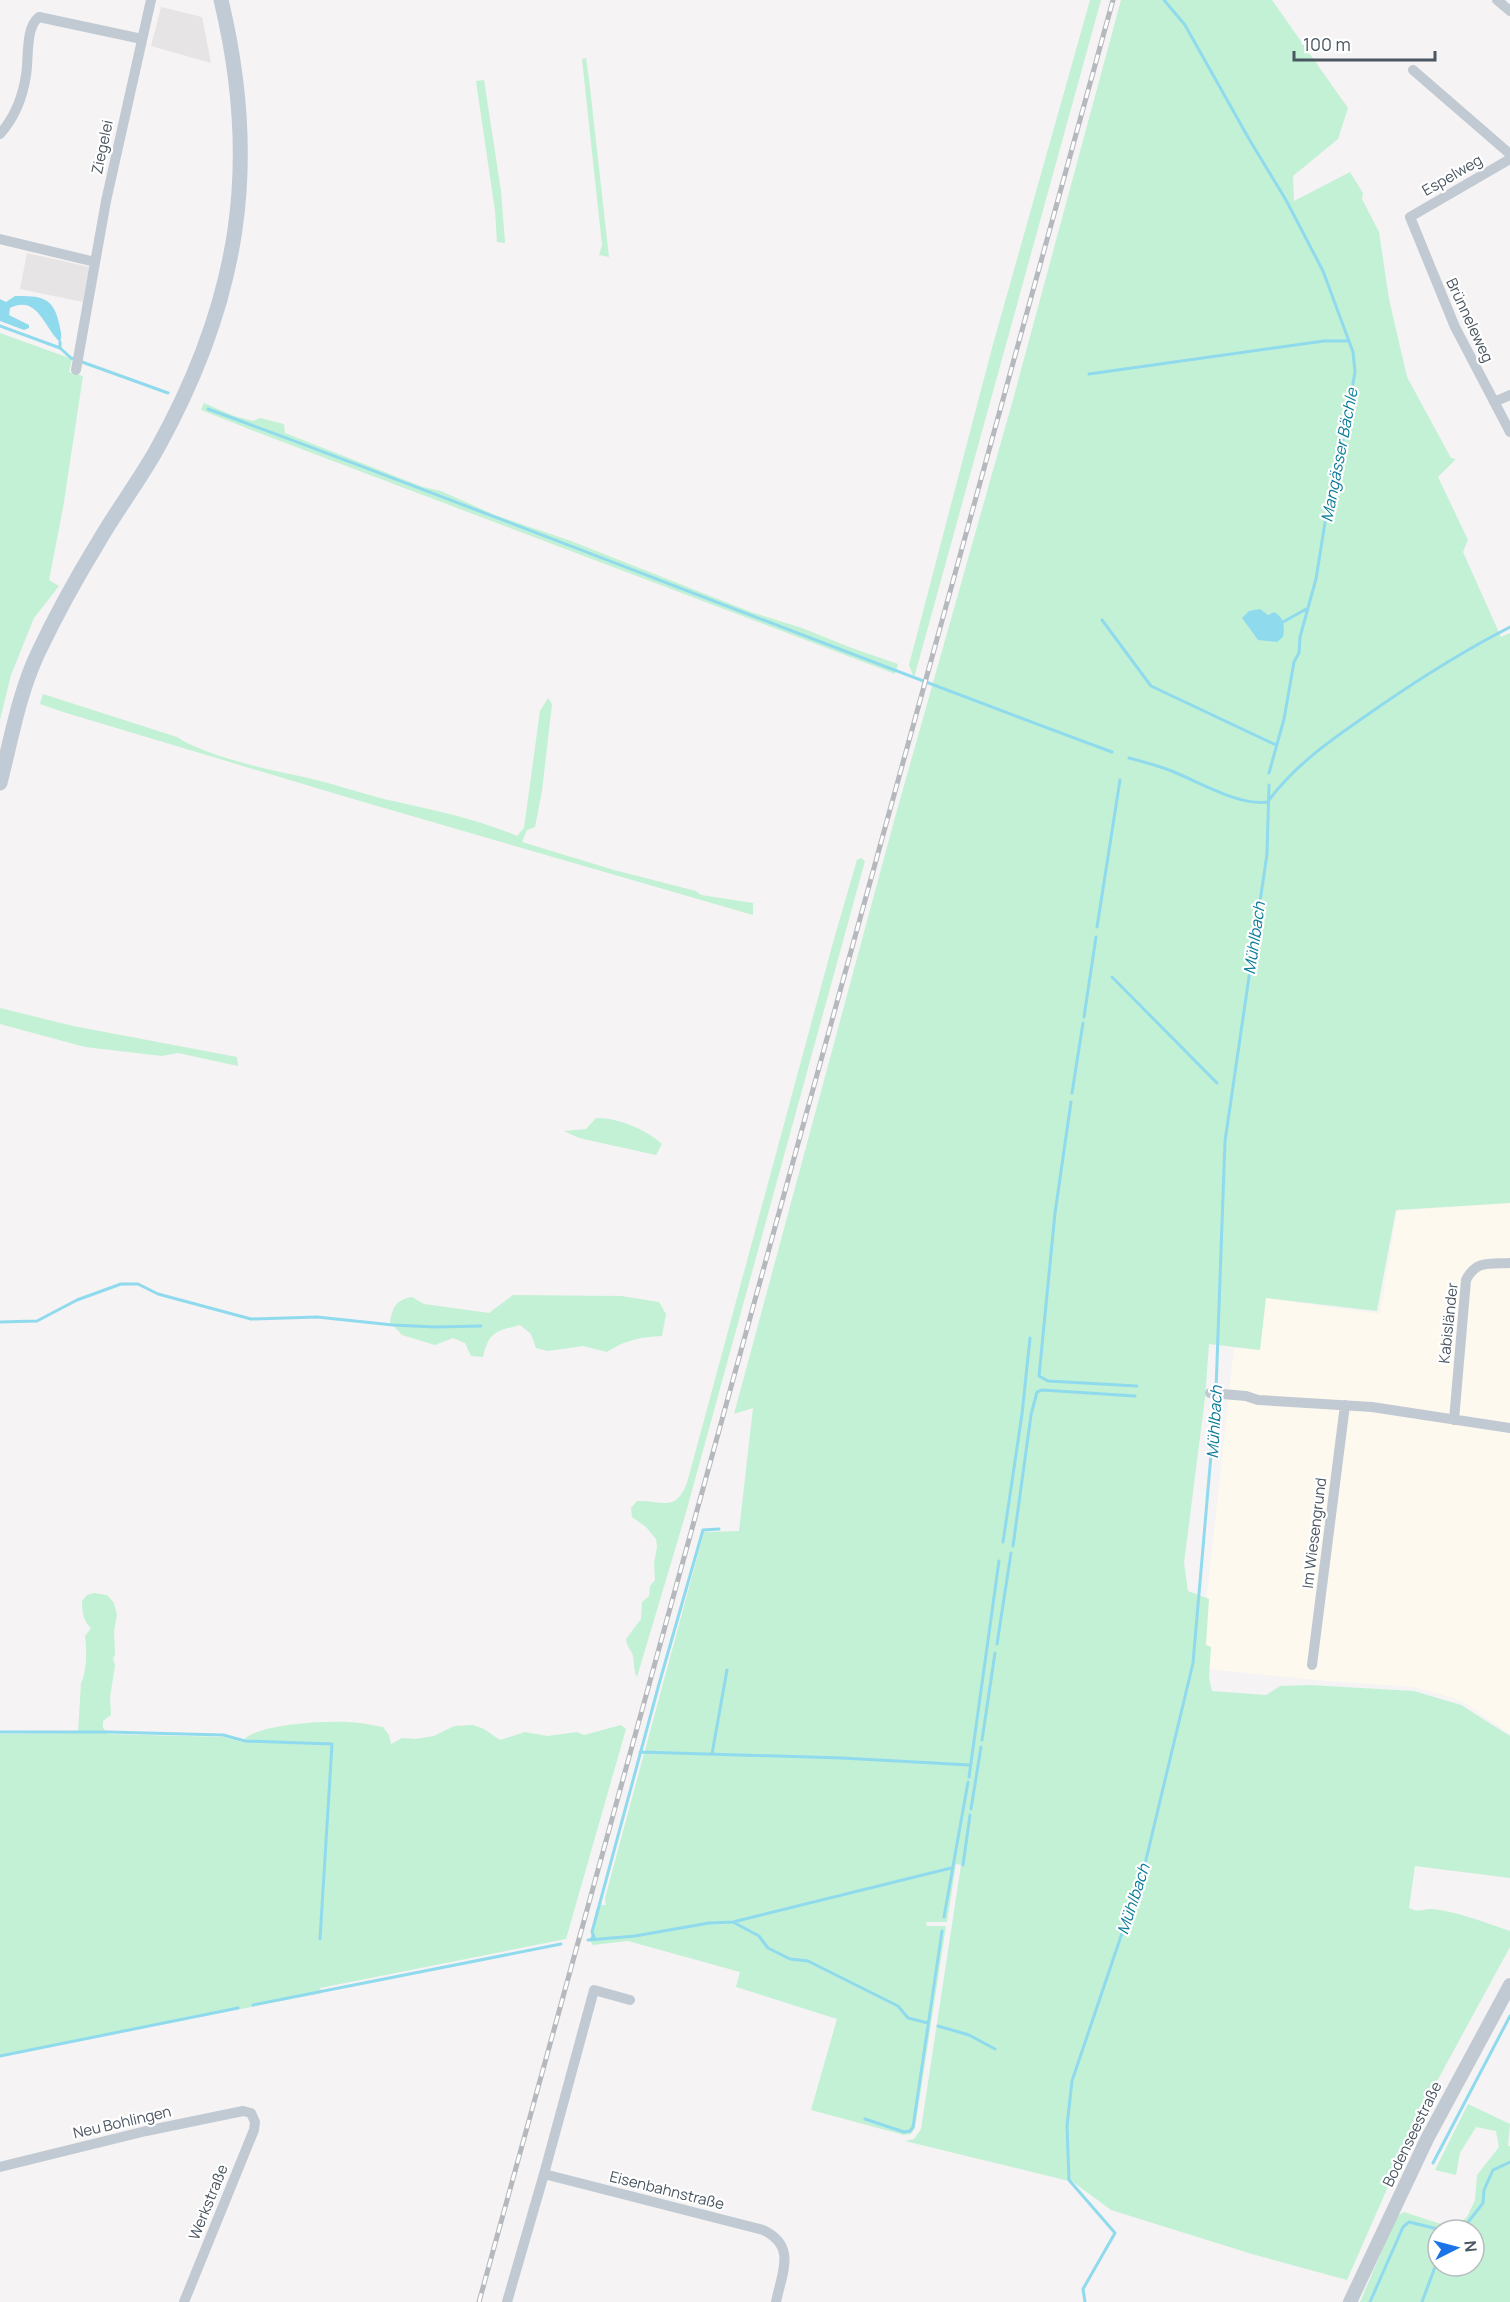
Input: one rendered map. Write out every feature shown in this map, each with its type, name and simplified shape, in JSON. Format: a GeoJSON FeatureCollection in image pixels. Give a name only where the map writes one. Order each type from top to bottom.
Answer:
{"type":"FeatureCollection","features":[{"type":"Feature","properties":{"kind":"main road"},"geometry":{"type":"LineString","coordinates":[[0,783],[20,702],[37,654],[98,542],[156,451],[180,405],[207,344],[221,300],[237,218],[242,137],[234,54],[221,0]]}},
{"type":"Feature","properties":{"kind":"street","name":"Ziegelei"},"geometry":{"type":"LineString","coordinates":[[76,368],[115,156],[152,0]]}},
{"type":"Feature","properties":{"kind":"street"},"geometry":{"type":"LineString","coordinates":[[1497,0],[1510,11]]}},
{"type":"Feature","properties":{"kind":"street"},"geometry":{"type":"LineString","coordinates":[[0,134],[19,102],[26,74],[27,51],[34,20],[39,17],[142,39]]}},
{"type":"Feature","properties":{"kind":"street"},"geometry":{"type":"LineString","coordinates":[[1413,70],[1510,154]]}},
{"type":"Feature","properties":{"kind":"street","name":"Espelweg"},"geometry":{"type":"LineString","coordinates":[[1410,217],[1510,159]]}},
{"type":"Feature","properties":{"kind":"street","name":"Brünneleweg"},"geometry":{"type":"LineString","coordinates":[[1410,217],[1455,327],[1510,432]]}},
{"type":"Feature","properties":{"kind":"street"},"geometry":{"type":"LineString","coordinates":[[0,239],[95,262]]}},
{"type":"Feature","properties":{"kind":"street"},"geometry":{"type":"LineString","coordinates":[[1494,402],[1510,395]]}},
{"type":"Feature","properties":{"kind":"street","name":"Kabisländer"},"geometry":{"type":"LineString","coordinates":[[1454,1420],[1466,1280],[1471,1270],[1480,1265],[1510,1263]]}},
{"type":"Feature","properties":{"kind":"street"},"geometry":{"type":"LineString","coordinates":[[1215,1393],[1246,1396],[1258,1400],[1345,1405],[1510,1428]]}},
{"type":"Feature","properties":{"kind":"street","name":"Im Wiesengrund"},"geometry":{"type":"LineString","coordinates":[[1312,1665],[1345,1405]]}},
{"type":"Feature","properties":{"kind":"street","name":"Bodenseestraße"},"geometry":{"type":"LineString","coordinates":[[1350,2302],[1427,2139],[1510,1984]]}},
{"type":"Feature","properties":{"kind":"street"},"geometry":{"type":"LineString","coordinates":[[507,2302],[594,1990],[630,2000]]}},
{"type":"Feature","properties":{"kind":"street","name":"Neu Bohlingen"},"geometry":{"type":"LineString","coordinates":[[0,2167],[146,2131],[243,2111],[251,2113]]}},
{"type":"Feature","properties":{"kind":"street","name":"Werkstraße"},"geometry":{"type":"LineString","coordinates":[[184,2302],[254,2130],[255,2122],[251,2113]]}},
{"type":"Feature","properties":{"kind":"street","name":"Eisenbahnstraße"},"geometry":{"type":"LineString","coordinates":[[544,2174],[763,2230],[781,2241],[784,2248],[784,2263],[776,2302]]}},
{"type":"Feature","properties":{"kind":"shaded area"},"geometry":{"type":"Polygon","coordinates":[[[161,7],[202,17],[211,63],[151,46],[161,7]]]}},
{"type":"Feature","properties":{"kind":"shaded area"},"geometry":{"type":"Polygon","coordinates":[[[27,253],[90,267],[83,302],[20,289],[27,253]]]}},
{"type":"Feature","properties":{"kind":"shaded area"},"geometry":{"type":"Polygon","coordinates":[[[1510,1203],[1510,1734],[1462,1701],[1415,1687],[1199,1668],[1234,1348],[1260,1350],[1265,1298],[1380,1314],[1397,1211],[1510,1203]]]}},
{"type":"Feature","properties":{"kind":"green space"},"geometry":{"type":"Polygon","coordinates":[[[1090,0],[1101,0],[914,678],[909,665],[992,348],[1090,0]]]}},
{"type":"Feature","properties":{"kind":"green space"},"geometry":{"type":"Polygon","coordinates":[[[1121,0],[1272,0],[1348,108],[1338,139],[1293,176],[1294,201],[1350,172],[1363,193],[1362,199],[1379,232],[1389,299],[1407,377],[1451,458],[1456,459],[1438,477],[1468,540],[1463,552],[1501,637],[1510,633],[1510,1203],[1396,1210],[1377,1311],[1266,1298],[1260,1350],[1209,1344],[1205,1398],[1184,1563],[1188,1591],[1209,1599],[1206,1645],[1211,1647],[1209,1678],[1212,1691],[1266,1695],[1280,1686],[1309,1685],[1414,1691],[1461,1705],[1510,1736],[1510,1878],[1415,1866],[1409,1908],[1451,1912],[1510,1931],[1510,1947],[1423,2107],[1347,2280],[1252,2254],[1111,2210],[1073,2182],[905,2141],[914,2139],[921,2129],[961,1865],[956,1864],[947,1922],[926,1922],[927,1926],[946,1926],[915,2128],[911,2134],[904,2135],[811,2110],[837,2019],[736,1987],[740,1972],[628,1941],[593,1945],[590,1941],[596,1910],[601,1905],[606,1905],[605,1898],[704,1532],[739,1531],[753,1408],[734,1414],[894,821],[1014,396],[1121,0]]]}},
{"type":"Feature","properties":{"kind":"green space"},"geometry":{"type":"Polygon","coordinates":[[[586,58],[609,257],[599,255],[602,245],[582,59],[586,58]]]}},
{"type":"Feature","properties":{"kind":"green space"},"geometry":{"type":"Polygon","coordinates":[[[484,80],[501,191],[505,243],[497,242],[495,211],[476,81],[484,80]]]}},
{"type":"Feature","properties":{"kind":"green space"},"geometry":{"type":"Polygon","coordinates":[[[0,333],[72,359],[69,372],[83,376],[63,508],[49,580],[59,586],[34,618],[11,675],[0,720],[0,333]]]}},
{"type":"Feature","properties":{"kind":"green space"},"geometry":{"type":"Polygon","coordinates":[[[204,403],[234,416],[253,421],[260,418],[284,424],[285,433],[423,487],[441,491],[495,515],[571,541],[751,612],[802,628],[898,664],[895,674],[254,431],[201,410],[204,403]]]}},
{"type":"Feature","properties":{"kind":"green space"},"geometry":{"type":"Polygon","coordinates":[[[43,694],[177,737],[189,744],[238,762],[451,814],[517,836],[524,828],[540,711],[548,698],[552,704],[542,791],[535,827],[527,830],[522,842],[614,870],[696,891],[701,895],[753,903],[753,915],[63,712],[40,704],[43,694]]]}},
{"type":"Feature","properties":{"kind":"green space"},"geometry":{"type":"Polygon","coordinates":[[[861,858],[865,861],[685,1516],[637,1677],[633,1656],[626,1639],[641,1619],[642,1602],[649,1596],[650,1586],[655,1580],[654,1563],[657,1547],[656,1539],[646,1527],[632,1517],[631,1508],[637,1501],[673,1502],[687,1483],[834,939],[857,860],[861,858]]]}},
{"type":"Feature","properties":{"kind":"green space"},"geometry":{"type":"Polygon","coordinates":[[[0,1008],[73,1026],[237,1057],[238,1066],[178,1053],[162,1056],[85,1047],[0,1024],[0,1008]]]}},
{"type":"Feature","properties":{"kind":"green space"},"geometry":{"type":"Polygon","coordinates":[[[596,1118],[631,1125],[662,1144],[656,1155],[579,1138],[564,1131],[586,1129],[596,1118]]]}},
{"type":"Feature","properties":{"kind":"green space"},"geometry":{"type":"Polygon","coordinates":[[[513,1295],[621,1296],[659,1302],[666,1314],[662,1336],[633,1340],[607,1352],[583,1346],[548,1351],[536,1348],[531,1334],[520,1325],[500,1331],[491,1337],[483,1357],[471,1356],[465,1343],[453,1338],[435,1345],[402,1335],[390,1322],[396,1305],[412,1297],[424,1304],[489,1313],[513,1295]]]}},
{"type":"Feature","properties":{"kind":"green space"},"geometry":{"type":"Polygon","coordinates":[[[94,1593],[107,1595],[114,1603],[117,1615],[114,1631],[115,1666],[110,1697],[111,1715],[103,1721],[103,1728],[108,1734],[223,1737],[242,1742],[249,1736],[274,1727],[307,1723],[351,1722],[383,1727],[389,1735],[391,1744],[402,1738],[415,1739],[434,1736],[454,1726],[473,1725],[484,1729],[500,1740],[525,1732],[547,1736],[577,1732],[584,1735],[621,1725],[626,1729],[566,1939],[320,1988],[322,1993],[0,2056],[0,1734],[78,1733],[81,1683],[86,1660],[85,1636],[91,1628],[84,1616],[82,1601],[87,1595],[94,1593]]]}},
{"type":"Feature","properties":{"kind":"green space"},"geometry":{"type":"Polygon","coordinates":[[[1468,2104],[1510,2124],[1508,2146],[1510,2146],[1510,2302],[1360,2302],[1397,2216],[1404,2212],[1426,2219],[1426,2278],[1486,2278],[1486,2218],[1466,2218],[1475,2200],[1477,2175],[1499,2147],[1496,2131],[1476,2127],[1460,2153],[1456,2175],[1435,2170],[1468,2104]]]}},
{"type":"Feature","properties":{"kind":"water"},"geometry":{"type":"Polygon","coordinates":[[[15,296],[38,297],[53,307],[59,323],[60,342],[40,314],[27,305],[10,308],[9,315],[29,325],[29,328],[24,330],[0,321],[0,299],[6,302],[15,296]]]}},
{"type":"Feature","properties":{"kind":"water"},"geometry":{"type":"Polygon","coordinates":[[[1260,609],[1268,615],[1274,612],[1282,619],[1283,637],[1277,642],[1258,640],[1242,618],[1249,611],[1260,609]]]}},
{"type":"Feature","properties":{"kind":"waterway","name":"Mangässer Bächle"},"geometry":{"type":"LineString","coordinates":[[1164,0],[1185,25],[1286,200],[1323,271],[1353,352],[1355,372],[1340,457],[1327,510],[1316,579],[1300,637],[1299,653],[1294,662],[1284,719],[1269,773]]}},
{"type":"Feature","properties":{"kind":"waterway"},"geometry":{"type":"LineString","coordinates":[[0,326],[60,348],[71,358],[168,393]]}},
{"type":"Feature","properties":{"kind":"waterway"},"geometry":{"type":"LineString","coordinates":[[1089,374],[1324,341],[1349,341]]}},
{"type":"Feature","properties":{"kind":"waterway"},"geometry":{"type":"LineString","coordinates":[[60,342],[60,348]]}},
{"type":"Feature","properties":{"kind":"waterway"},"geometry":{"type":"LineString","coordinates":[[208,409],[1112,752]]}},
{"type":"Feature","properties":{"kind":"waterway"},"geometry":{"type":"LineString","coordinates":[[1283,622],[1308,608]]}},
{"type":"Feature","properties":{"kind":"waterway"},"geometry":{"type":"LineString","coordinates":[[1102,620],[1151,686],[1276,745]]}},
{"type":"Feature","properties":{"kind":"waterway","name":"Mühlbach"},"geometry":{"type":"LineString","coordinates":[[1269,800],[1293,772],[1350,727],[1428,674],[1510,627]]}},
{"type":"Feature","properties":{"kind":"waterway"},"geometry":{"type":"LineString","coordinates":[[1129,758],[1169,770],[1245,801],[1268,802]]}},
{"type":"Feature","properties":{"kind":"waterway"},"geometry":{"type":"LineString","coordinates":[[1097,927],[1120,780]]}},
{"type":"Feature","properties":{"kind":"waterway","name":"Mühlbach"},"geometry":{"type":"LineString","coordinates":[[1216,1390],[1225,1141],[1267,854],[1269,785]]}},
{"type":"Feature","properties":{"kind":"waterway"},"geometry":{"type":"LineString","coordinates":[[1084,1017],[1096,937]]}},
{"type":"Feature","properties":{"kind":"waterway"},"geometry":{"type":"LineString","coordinates":[[1112,977],[1217,1083]]}},
{"type":"Feature","properties":{"kind":"waterway"},"geometry":{"type":"LineString","coordinates":[[1072,1093],[1083,1023]]}},
{"type":"Feature","properties":{"kind":"waterway"},"geometry":{"type":"LineString","coordinates":[[1071,1102],[1055,1213],[1039,1376],[1048,1381],[1137,1386]]}},
{"type":"Feature","properties":{"kind":"waterway"},"geometry":{"type":"LineString","coordinates":[[0,1322],[37,1321],[77,1300],[121,1284],[138,1284],[158,1294],[251,1319],[317,1317],[393,1325],[481,1326]]}},
{"type":"Feature","properties":{"kind":"waterway"},"geometry":{"type":"LineString","coordinates":[[1003,1542],[1022,1414],[1030,1338]]}},
{"type":"Feature","properties":{"kind":"waterway"},"geometry":{"type":"LineString","coordinates":[[1013,1546],[1031,1415],[1037,1392],[1042,1390],[1135,1396]]}},
{"type":"Feature","properties":{"kind":"waterway","name":"Mühlbach"},"geometry":{"type":"LineString","coordinates":[[1085,2302],[1083,2289],[1115,2233],[1069,2180],[1067,2126],[1072,2081],[1144,1868],[1193,1663],[1216,1397]]}},
{"type":"Feature","properties":{"kind":"waterway"},"geometry":{"type":"LineString","coordinates":[[591,1939],[594,1937],[592,1932],[703,1530],[719,1529]]}},
{"type":"Feature","properties":{"kind":"waterway"},"geometry":{"type":"LineString","coordinates":[[997,1644],[1011,1553]]}},
{"type":"Feature","properties":{"kind":"waterway"},"geometry":{"type":"LineString","coordinates":[[969,1777],[999,1561]]}},
{"type":"Feature","properties":{"kind":"waterway"},"geometry":{"type":"LineString","coordinates":[[982,1740],[995,1653]]}},
{"type":"Feature","properties":{"kind":"waterway"},"geometry":{"type":"LineString","coordinates":[[712,1754],[727,1670]]}},
{"type":"Feature","properties":{"kind":"waterway"},"geometry":{"type":"LineString","coordinates":[[0,1732],[223,1735],[245,1741],[332,1744],[320,1939]]}},
{"type":"Feature","properties":{"kind":"waterway"},"geometry":{"type":"LineString","coordinates":[[971,1809],[981,1747]]}},
{"type":"Feature","properties":{"kind":"waterway"},"geometry":{"type":"LineString","coordinates":[[640,1752],[842,1758],[970,1765]]}},
{"type":"Feature","properties":{"kind":"waterway"},"geometry":{"type":"LineString","coordinates":[[944,1917],[968,1782]]}},
{"type":"Feature","properties":{"kind":"waterway"},"geometry":{"type":"LineString","coordinates":[[963,1865],[970,1815]]}},
{"type":"Feature","properties":{"kind":"waterway"},"geometry":{"type":"LineString","coordinates":[[588,1940],[635,1936],[709,1923],[733,1922],[951,1868]]}},
{"type":"Feature","properties":{"kind":"waterway"},"geometry":{"type":"LineString","coordinates":[[733,1922],[759,1936],[768,1948],[790,1959],[808,1961],[898,2006],[908,2018],[928,2023]]}},
{"type":"Feature","properties":{"kind":"waterway"},"geometry":{"type":"LineString","coordinates":[[865,2119],[904,2132],[910,2131],[913,2127],[942,1931]]}},
{"type":"Feature","properties":{"kind":"waterway"},"geometry":{"type":"LineString","coordinates":[[253,2005],[561,1944]]}},
{"type":"Feature","properties":{"kind":"waterway"},"geometry":{"type":"LineString","coordinates":[[0,2056],[238,2008]]}},
{"type":"Feature","properties":{"kind":"waterway"},"geometry":{"type":"LineString","coordinates":[[1433,2163],[1510,2016]]}},
{"type":"Feature","properties":{"kind":"waterway"},"geometry":{"type":"LineString","coordinates":[[938,2026],[969,2035],[995,2049]]}},
{"type":"Feature","properties":{"kind":"waterway"},"geometry":{"type":"LineString","coordinates":[[1471,2218],[1483,2203],[1484,2190],[1493,2170],[1510,2162]]}},
{"type":"Feature","properties":{"kind":"waterway"},"geometry":{"type":"LineString","coordinates":[[1370,2302],[1403,2227],[1409,2222],[1426,2226]]}},
{"type":"Feature","properties":{"kind":"waterway"},"geometry":{"type":"LineString","coordinates":[[1422,2302],[1431,2278]]}},
{"type":"Feature","properties":{"kind":"railway"},"geometry":{"type":"LineString","coordinates":[[479,2302],[1113,0]]}}]}
